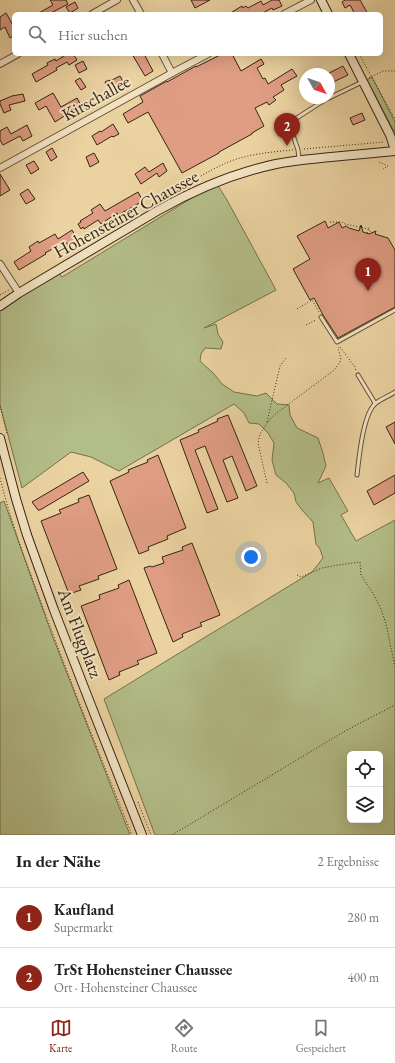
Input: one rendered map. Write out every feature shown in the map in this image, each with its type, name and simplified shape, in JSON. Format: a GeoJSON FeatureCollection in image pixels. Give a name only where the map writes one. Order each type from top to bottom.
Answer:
{"type":"FeatureCollection","features":[{"type":"Feature","properties":{"kind":"main road"},"geometry":{"type":"LineString","coordinates":[[321,0],[327,12]]}},
{"type":"Feature","properties":{"kind":"main road"},"geometry":{"type":"LineString","coordinates":[[350,56],[390,135],[395,151]]}},
{"type":"Feature","properties":{"kind":"main road","name":"Hohensteiner Chaussee"},"geometry":{"type":"LineString","coordinates":[[0,303],[157,210],[198,190],[232,176],[276,164],[299,160],[395,151]]}},
{"type":"Feature","properties":{"kind":"main road","name":"Hohensteiner Chaussee"},"geometry":{"type":"LineString","coordinates":[[0,306],[18,293]]}},
{"type":"Feature","properties":{"kind":"main road","name":"Am Flugplatz"},"geometry":{"type":"LineString","coordinates":[[4,439],[16,499],[27,535],[82,683],[142,835]]}},
{"type":"Feature","properties":{"kind":"street"},"geometry":{"type":"LineString","coordinates":[[96,12],[117,0]]}},
{"type":"Feature","properties":{"kind":"street"},"geometry":{"type":"LineString","coordinates":[[133,0],[140,12]]}},
{"type":"Feature","properties":{"kind":"street"},"geometry":{"type":"LineString","coordinates":[[288,12],[311,0]]}},
{"type":"Feature","properties":{"kind":"street"},"geometry":{"type":"LineString","coordinates":[[0,64],[14,56]]}},
{"type":"Feature","properties":{"kind":"street"},"geometry":{"type":"LineString","coordinates":[[163,56],[172,73]]}},
{"type":"Feature","properties":{"kind":"street","name":"Kirschallee"},"geometry":{"type":"LineString","coordinates":[[0,168],[204,56]]}},
{"type":"Feature","properties":{"kind":"street"},"geometry":{"type":"LineString","coordinates":[[0,264],[18,293]]}},
{"type":"Feature","properties":{"kind":"lane"},"geometry":{"type":"LineString","coordinates":[[335,95],[363,81]]}},
{"type":"Feature","properties":{"kind":"lane"},"geometry":{"type":"LineString","coordinates":[[278,130],[319,104]]}},
{"type":"Feature","properties":{"kind":"lane"},"geometry":{"type":"LineString","coordinates":[[292,121],[292,132],[298,150],[299,160]]}},
{"type":"Feature","properties":{"kind":"lane"},"geometry":{"type":"LineString","coordinates":[[321,317],[337,342],[395,310]]}},
{"type":"Feature","properties":{"kind":"lane"},"geometry":{"type":"LineString","coordinates":[[358,375],[375,403]]}},
{"type":"Feature","properties":{"kind":"lane"},"geometry":{"type":"LineString","coordinates":[[356,475],[365,426],[369,413],[375,403],[395,392]]}},
{"type":"Feature","properties":{"kind":"path"},"geometry":{"type":"LineString","coordinates":[[360,56],[395,118]]}},
{"type":"Feature","properties":{"kind":"path"},"geometry":{"type":"LineString","coordinates":[[363,81],[383,71],[395,71]]}},
{"type":"Feature","properties":{"kind":"path"},"geometry":{"type":"LineString","coordinates":[[379,162],[388,166],[384,169]]}},
{"type":"Feature","properties":{"kind":"path"},"geometry":{"type":"LineString","coordinates":[[330,222],[342,222],[345,224],[369,228]]}},
{"type":"Feature","properties":{"kind":"path"},"geometry":{"type":"LineString","coordinates":[[354,230],[355,226]]}},
{"type":"Feature","properties":{"kind":"path"},"geometry":{"type":"LineString","coordinates":[[369,228],[371,233]]}},
{"type":"Feature","properties":{"kind":"path"},"geometry":{"type":"LineString","coordinates":[[367,233],[369,228]]}},
{"type":"Feature","properties":{"kind":"path"},"geometry":{"type":"LineString","coordinates":[[297,309],[312,300],[321,317],[306,325]]}},
{"type":"Feature","properties":{"kind":"path"},"geometry":{"type":"LineString","coordinates":[[337,342],[355,367],[358,375]]}},
{"type":"Feature","properties":{"kind":"path"},"geometry":{"type":"LineString","coordinates":[[267,483],[258,443],[260,434],[274,415],[338,365],[341,360],[337,342]]}},
{"type":"Feature","properties":{"kind":"path"},"geometry":{"type":"LineString","coordinates":[[267,423],[280,366],[286,358]]}},
{"type":"Feature","properties":{"kind":"path"},"geometry":{"type":"LineString","coordinates":[[0,406],[4,439]]}},
{"type":"Feature","properties":{"kind":"path"},"geometry":{"type":"LineString","coordinates":[[0,478],[10,516],[28,568],[60,654],[132,835]]}},
{"type":"Feature","properties":{"kind":"path"},"geometry":{"type":"LineString","coordinates":[[297,575],[301,577],[322,568],[360,562],[362,575],[374,594],[386,624],[395,667]]}},
{"type":"Feature","properties":{"kind":"path"},"geometry":{"type":"LineString","coordinates":[[172,835],[345,731],[395,705]]}},
{"type":"Feature","properties":{"kind":"path"},"geometry":{"type":"LineString","coordinates":[[136,798],[151,835]]}},
{"type":"Feature","properties":{"kind":"green space"},"geometry":{"type":"Polygon","coordinates":[[[372,77],[395,122],[395,133],[367,80],[372,77]]]}},
{"type":"Feature","properties":{"kind":"green space"},"geometry":{"type":"Polygon","coordinates":[[[217,184],[227,200],[276,290],[204,328],[216,324],[218,334],[223,342],[221,349],[205,348],[201,354],[200,361],[222,384],[234,392],[257,396],[266,393],[277,404],[289,405],[290,415],[297,428],[318,438],[326,466],[318,483],[329,478],[348,511],[341,515],[356,541],[395,520],[395,835],[155,835],[104,699],[312,572],[323,558],[320,549],[316,544],[313,522],[296,502],[294,493],[286,483],[276,475],[272,460],[274,443],[268,433],[259,424],[249,423],[244,413],[234,404],[119,471],[91,457],[71,452],[22,488],[0,405],[0,309],[59,273],[62,277],[217,184]]]}},
{"type":"Feature","properties":{"kind":"green space"},"geometry":{"type":"Polygon","coordinates":[[[4,501],[52,635],[130,835],[0,835],[0,503],[4,501]]]}},
{"type":"Feature","properties":{"kind":"building"},"geometry":{"type":"Polygon","coordinates":[[[50,0],[66,0],[68,4],[53,12],[41,12],[53,5],[50,0]]]}},
{"type":"Feature","properties":{"kind":"building"},"geometry":{"type":"Polygon","coordinates":[[[191,0],[210,0],[195,8],[191,0]]]}},
{"type":"Feature","properties":{"kind":"building"},"geometry":{"type":"Polygon","coordinates":[[[272,0],[279,0],[282,6],[273,10],[272,8],[265,12],[232,12],[242,6],[243,8],[246,6],[248,8],[261,1],[263,5],[272,0]]]}},
{"type":"Feature","properties":{"kind":"building"},"geometry":{"type":"Polygon","coordinates":[[[345,0],[360,0],[367,12],[354,12],[350,5],[345,8],[342,2],[345,0]]]}},
{"type":"Feature","properties":{"kind":"building"},"geometry":{"type":"Polygon","coordinates":[[[75,2],[78,8],[69,12],[66,7],[75,2]]]}},
{"type":"Feature","properties":{"kind":"building"},"geometry":{"type":"Polygon","coordinates":[[[6,13],[12,24],[12,36],[10,38],[5,27],[0,30],[0,17],[6,13]]]}},
{"type":"Feature","properties":{"kind":"building"},"geometry":{"type":"Polygon","coordinates":[[[64,56],[74,56],[77,60],[69,65],[67,62],[56,68],[57,70],[36,82],[32,74],[48,65],[47,63],[55,59],[56,61],[64,56]]]}},
{"type":"Feature","properties":{"kind":"building"},"geometry":{"type":"Polygon","coordinates":[[[133,56],[145,56],[153,71],[145,76],[133,56]]]}},
{"type":"Feature","properties":{"kind":"building"},"geometry":{"type":"Polygon","coordinates":[[[218,56],[233,56],[241,71],[261,59],[264,64],[257,68],[263,79],[265,78],[268,84],[292,69],[297,76],[281,85],[284,90],[273,97],[276,100],[269,105],[267,102],[255,108],[264,126],[182,173],[148,112],[128,123],[123,114],[143,102],[140,96],[218,56]]]}},
{"type":"Feature","properties":{"kind":"building"},"geometry":{"type":"Polygon","coordinates":[[[83,61],[87,69],[79,73],[75,65],[83,61]]]}},
{"type":"Feature","properties":{"kind":"building"},"geometry":{"type":"Polygon","coordinates":[[[343,66],[348,75],[335,81],[335,70],[343,66]]]}},
{"type":"Feature","properties":{"kind":"building"},"geometry":{"type":"Polygon","coordinates":[[[120,76],[125,85],[111,93],[105,82],[120,76]]]}},
{"type":"Feature","properties":{"kind":"building"},"geometry":{"type":"Polygon","coordinates":[[[80,78],[86,87],[81,90],[75,81],[80,78]]]}},
{"type":"Feature","properties":{"kind":"building"},"geometry":{"type":"Polygon","coordinates":[[[53,93],[61,107],[77,98],[82,107],[73,113],[72,111],[55,122],[46,106],[39,110],[35,103],[53,93]]]}},
{"type":"Feature","properties":{"kind":"building"},"geometry":{"type":"Polygon","coordinates":[[[23,94],[25,101],[9,105],[11,110],[4,113],[0,101],[12,96],[23,94]]]}},
{"type":"Feature","properties":{"kind":"building"},"geometry":{"type":"Polygon","coordinates":[[[362,113],[365,120],[353,125],[350,118],[362,113]]]}},
{"type":"Feature","properties":{"kind":"building"},"geometry":{"type":"Polygon","coordinates":[[[113,124],[119,134],[113,137],[112,136],[97,145],[92,136],[113,124]]]}},
{"type":"Feature","properties":{"kind":"building"},"geometry":{"type":"Polygon","coordinates":[[[27,125],[32,136],[23,141],[20,136],[3,145],[0,140],[0,131],[7,127],[11,134],[27,125]]]}},
{"type":"Feature","properties":{"kind":"building"},"geometry":{"type":"Polygon","coordinates":[[[52,148],[57,157],[51,161],[46,152],[52,148]]]}},
{"type":"Feature","properties":{"kind":"building"},"geometry":{"type":"Polygon","coordinates":[[[94,153],[99,162],[90,167],[86,157],[94,153]]]}},
{"type":"Feature","properties":{"kind":"building"},"geometry":{"type":"Polygon","coordinates":[[[34,161],[39,169],[31,174],[26,165],[34,161]]]}},
{"type":"Feature","properties":{"kind":"building"},"geometry":{"type":"Polygon","coordinates":[[[163,163],[167,171],[159,177],[157,173],[141,184],[135,174],[145,167],[149,172],[163,163]]]}},
{"type":"Feature","properties":{"kind":"building"},"geometry":{"type":"Polygon","coordinates":[[[0,174],[10,190],[0,196],[0,174]]]}},
{"type":"Feature","properties":{"kind":"building"},"geometry":{"type":"Polygon","coordinates":[[[28,189],[35,199],[26,204],[20,194],[28,189]]]}},
{"type":"Feature","properties":{"kind":"building"},"geometry":{"type":"Polygon","coordinates":[[[138,192],[143,201],[118,215],[117,213],[101,224],[98,220],[84,229],[83,227],[81,229],[78,224],[81,222],[80,221],[93,213],[91,210],[100,204],[105,211],[138,192]]]}},
{"type":"Feature","properties":{"kind":"building"},"geometry":{"type":"Polygon","coordinates":[[[325,221],[328,228],[339,222],[342,228],[346,226],[359,231],[361,225],[363,232],[369,234],[376,231],[375,234],[388,238],[395,250],[395,307],[338,338],[314,298],[310,300],[293,269],[310,259],[297,236],[325,221]]]}},
{"type":"Feature","properties":{"kind":"building"},"geometry":{"type":"Polygon","coordinates":[[[72,230],[78,240],[68,246],[66,242],[45,253],[46,254],[19,270],[14,262],[31,251],[29,247],[38,241],[39,243],[55,234],[58,239],[72,230]]]}},
{"type":"Feature","properties":{"kind":"building"},"geometry":{"type":"Polygon","coordinates":[[[228,415],[257,486],[246,491],[232,456],[223,460],[238,498],[227,502],[205,446],[195,450],[218,509],[207,513],[180,440],[199,432],[198,430],[218,421],[217,419],[228,415]]]}},
{"type":"Feature","properties":{"kind":"building"},"geometry":{"type":"Polygon","coordinates":[[[395,422],[395,444],[386,427],[395,422]]]}},
{"type":"Feature","properties":{"kind":"building"},"geometry":{"type":"Polygon","coordinates":[[[158,455],[186,528],[167,536],[168,539],[148,547],[149,550],[139,554],[110,481],[129,472],[128,470],[148,462],[147,460],[158,455]]]}},
{"type":"Feature","properties":{"kind":"building"},"geometry":{"type":"Polygon","coordinates":[[[83,472],[89,481],[40,510],[38,510],[32,502],[83,472]]]}},
{"type":"Feature","properties":{"kind":"building"},"geometry":{"type":"Polygon","coordinates":[[[395,475],[395,493],[374,505],[367,491],[395,475]]]}},
{"type":"Feature","properties":{"kind":"building"},"geometry":{"type":"Polygon","coordinates":[[[89,495],[117,569],[98,576],[99,579],[79,586],[81,590],[69,594],[41,521],[61,513],[59,510],[79,502],[78,499],[89,495]]]}},
{"type":"Feature","properties":{"kind":"building"},"geometry":{"type":"Polygon","coordinates":[[[192,543],[220,615],[200,623],[202,626],[182,634],[183,637],[173,642],[144,568],[164,563],[162,557],[183,550],[182,547],[192,543]]]}},
{"type":"Feature","properties":{"kind":"building"},"geometry":{"type":"Polygon","coordinates":[[[129,580],[157,653],[137,661],[139,664],[119,672],[120,675],[109,680],[81,606],[100,599],[99,595],[119,588],[118,585],[129,580]]]}},
{"type":"Feature","properties":{"kind":"place","name":"TrSt Hohensteiner Chaussee"},"geometry":{"type":"Point","coordinates":[287,146]}},
{"type":"Feature","properties":{"kind":"place","name":"Kaufland"},"geometry":{"type":"Point","coordinates":[368,291]}}]}
